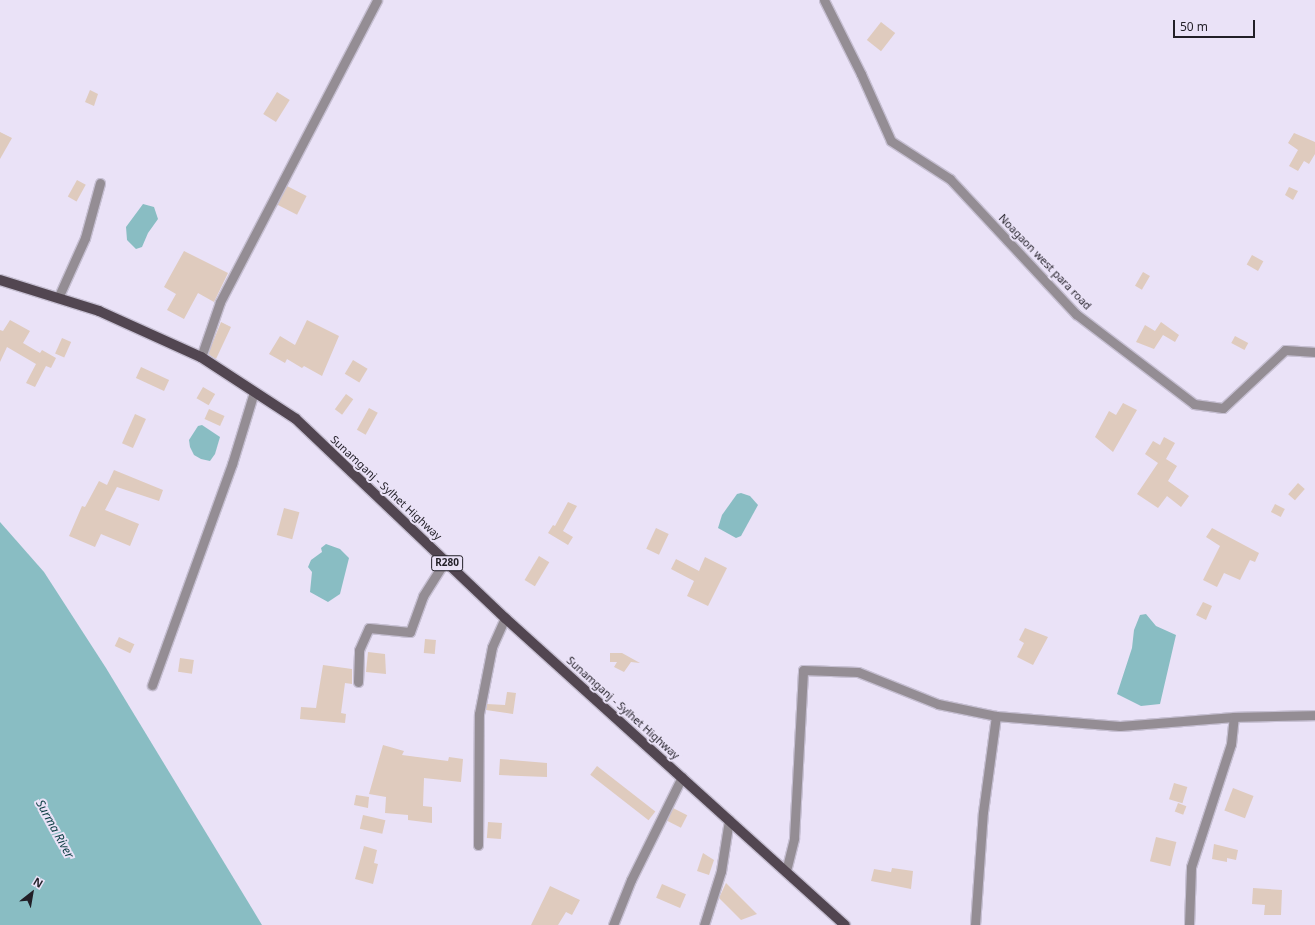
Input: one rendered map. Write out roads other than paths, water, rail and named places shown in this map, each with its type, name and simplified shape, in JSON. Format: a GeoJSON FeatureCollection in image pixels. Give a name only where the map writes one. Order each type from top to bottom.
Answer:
{"type":"FeatureCollection","features":[{"type":"Feature","properties":{"kind":"main road","name":"Sunamganj - Sylhet Highway"},"geometry":{"type":"LineString","coordinates":[[0,280],[99,311],[201,357],[296,419],[506,618],[845,925]]}},
{"type":"Feature","properties":{"kind":"street"},"geometry":{"type":"LineString","coordinates":[[201,357],[220,302],[377,0]]}},
{"type":"Feature","properties":{"kind":"street","name":"Noagaon west para road"},"geometry":{"type":"LineString","coordinates":[[824,0],[861,74],[891,141],[950,179],[1076,314],[1194,404],[1223,408],[1284,350],[1315,352]]}},
{"type":"Feature","properties":{"kind":"street"},"geometry":{"type":"LineString","coordinates":[[58,298],[85,238],[100,183]]}},
{"type":"Feature","properties":{"kind":"street"},"geometry":{"type":"LineString","coordinates":[[152,685],[232,464],[254,392]]}},
{"type":"Feature","properties":{"kind":"street"},"geometry":{"type":"LineString","coordinates":[[358,682],[359,650],[369,628],[410,632],[423,596],[446,561]]}},
{"type":"Feature","properties":{"kind":"street"},"geometry":{"type":"LineString","coordinates":[[478,845],[479,714],[492,647],[506,618]]}},
{"type":"Feature","properties":{"kind":"street"},"geometry":{"type":"LineString","coordinates":[[786,871],[794,838],[803,670],[858,672],[938,704],[996,716],[1120,726],[1234,717],[1315,715]]}},
{"type":"Feature","properties":{"kind":"street"},"geometry":{"type":"LineString","coordinates":[[975,925],[983,812],[996,716]]}},
{"type":"Feature","properties":{"kind":"street"},"geometry":{"type":"LineString","coordinates":[[1189,925],[1191,867],[1231,744],[1234,717]]}},
{"type":"Feature","properties":{"kind":"street"},"geometry":{"type":"LineString","coordinates":[[613,925],[631,880],[682,777]]}},
{"type":"Feature","properties":{"kind":"street"},"geometry":{"type":"LineString","coordinates":[[704,925],[721,871],[730,820]]}},
{"type":"Feature","properties":{"kind":"water"},"geometry":{"type":"Polygon","coordinates":[[[143,204],[154,207],[158,219],[148,233],[142,247],[136,249],[127,240],[126,227],[143,204]]]}},
{"type":"Feature","properties":{"kind":"water"},"geometry":{"type":"Polygon","coordinates":[[[202,425],[220,437],[215,454],[210,461],[201,459],[194,455],[190,447],[189,440],[198,426],[202,425]]]}},
{"type":"Feature","properties":{"kind":"water"},"geometry":{"type":"Polygon","coordinates":[[[741,493],[750,496],[758,505],[741,536],[736,538],[718,528],[722,515],[737,494],[741,493]]]}},
{"type":"Feature","properties":{"kind":"water","name":"Surma River"},"geometry":{"type":"Polygon","coordinates":[[[0,522],[44,572],[106,668],[262,925],[0,925],[0,522]]]}},
{"type":"Feature","properties":{"kind":"water"},"geometry":{"type":"Polygon","coordinates":[[[326,544],[340,549],[349,558],[340,594],[328,602],[310,592],[312,572],[308,567],[311,560],[322,552],[321,548],[326,544]]]}},
{"type":"Feature","properties":{"kind":"water"},"geometry":{"type":"Polygon","coordinates":[[[1146,614],[1156,626],[1176,635],[1160,704],[1141,706],[1117,694],[1132,648],[1134,630],[1140,615],[1146,614]]]}}]}
